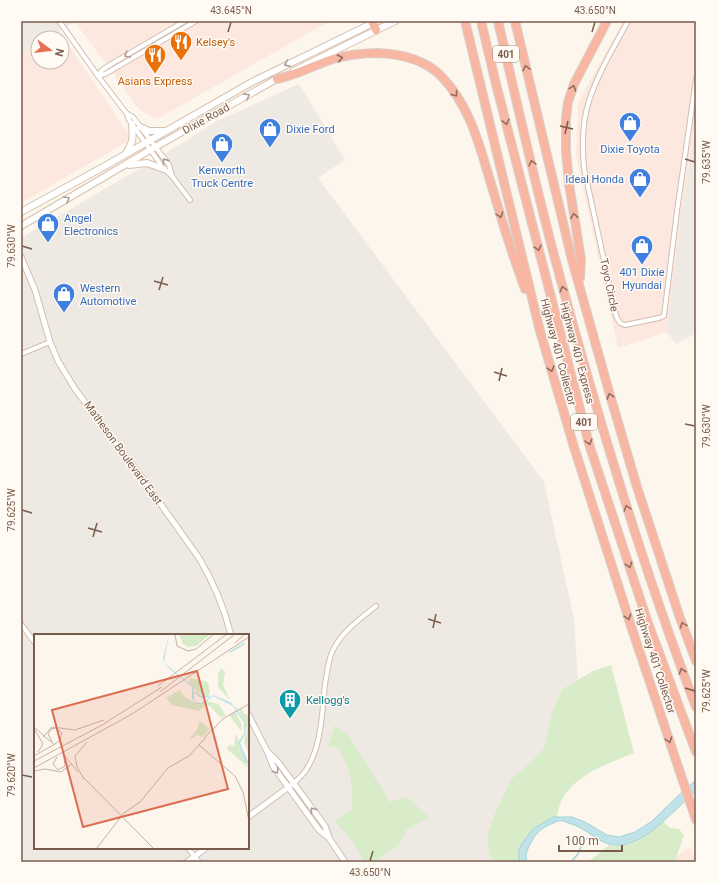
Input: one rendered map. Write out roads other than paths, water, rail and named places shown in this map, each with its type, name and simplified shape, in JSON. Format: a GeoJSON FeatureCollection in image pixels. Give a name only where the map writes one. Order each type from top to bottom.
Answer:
{"type":"FeatureCollection","features":[{"type":"Feature","properties":{"kind":"highway"},"geometry":{"type":"LineString","coordinates":[[459,21],[468,36]]}},
{"type":"Feature","properties":{"kind":"highway","name":"Highway 401 Collector"},"geometry":{"type":"LineString","coordinates":[[465,21],[540,331],[574,447],[696,819]]}},
{"type":"Feature","properties":{"kind":"highway","name":"Highway 401 Express"},"geometry":{"type":"LineString","coordinates":[[481,21],[589,444],[648,623],[696,752]]}},
{"type":"Feature","properties":{"kind":"highway","name":"Highway 401 Express"},"geometry":{"type":"LineString","coordinates":[[498,21],[556,264],[605,440],[664,619],[696,707]]}},
{"type":"Feature","properties":{"kind":"highway","name":"401"},"geometry":{"type":"LineString","coordinates":[[515,21],[572,260],[610,395],[637,487],[680,618],[696,661]]}},
{"type":"Feature","properties":{"kind":"highway"},"geometry":{"type":"LineString","coordinates":[[579,282],[581,259],[569,184],[566,151],[566,118],[568,102],[574,84],[607,21]]}},
{"type":"Feature","properties":{"kind":"highway"},"geometry":{"type":"LineString","coordinates":[[277,79],[288,77],[335,59],[377,53],[401,55],[422,62],[441,76],[460,99],[476,133],[510,246],[540,331]]}},
{"type":"Feature","properties":{"kind":"main road","name":"Dixie Road"},"geometry":{"type":"LineString","coordinates":[[21,212],[252,82],[374,24],[395,21]]}},
{"type":"Feature","properties":{"kind":"main road","name":"Dixie Road"},"geometry":{"type":"LineString","coordinates":[[23,224],[153,148],[374,24]]}},
{"type":"Feature","properties":{"kind":"main road"},"geometry":{"type":"LineString","coordinates":[[125,154],[134,138],[132,124]]}},
{"type":"Feature","properties":{"kind":"main road"},"geometry":{"type":"LineString","coordinates":[[140,127],[155,132],[166,131]]}},
{"type":"Feature","properties":{"kind":"main road"},"geometry":{"type":"LineString","coordinates":[[124,166],[147,163],[164,169]]}},
{"type":"Feature","properties":{"kind":"main road"},"geometry":{"type":"LineString","coordinates":[[21,232],[23,224]]}},
{"type":"Feature","properties":{"kind":"street"},"geometry":{"type":"LineString","coordinates":[[59,21],[127,114],[132,124],[148,141]]}},
{"type":"Feature","properties":{"kind":"street"},"geometry":{"type":"LineString","coordinates":[[98,76],[102,70],[113,63],[185,21]]}},
{"type":"Feature","properties":{"kind":"street"},"geometry":{"type":"LineString","coordinates":[[98,76],[105,74],[196,21]]}},
{"type":"Feature","properties":{"kind":"street","name":"Toyo Circle"},"geometry":{"type":"LineString","coordinates":[[628,21],[595,85],[588,102],[584,123],[582,150],[584,168],[616,316],[620,323],[625,325],[664,316],[696,79]]}},
{"type":"Feature","properties":{"kind":"street"},"geometry":{"type":"LineString","coordinates":[[127,114],[134,117],[153,148],[169,165],[172,176]]}},
{"type":"Feature","properties":{"kind":"street"},"geometry":{"type":"LineString","coordinates":[[153,148],[164,169],[172,176],[190,200]]}},
{"type":"Feature","properties":{"kind":"street","name":"Matheson Boulevard East"},"geometry":{"type":"LineString","coordinates":[[21,257],[23,266],[35,290],[50,342],[58,361],[71,383],[199,558],[222,602],[231,634]]}},
{"type":"Feature","properties":{"kind":"street"},"geometry":{"type":"LineString","coordinates":[[21,354],[50,342]]}},
{"type":"Feature","properties":{"kind":"street"},"geometry":{"type":"LineString","coordinates":[[249,816],[288,788],[306,771],[313,755],[318,737],[326,674],[332,652],[350,628],[376,606]]}},
{"type":"Feature","properties":{"kind":"street"},"geometry":{"type":"LineString","coordinates":[[21,624],[34,642]]}},
{"type":"Feature","properties":{"kind":"street"},"geometry":{"type":"LineString","coordinates":[[249,716],[268,752],[273,766],[319,830],[329,838]]}},
{"type":"Feature","properties":{"kind":"street"},"geometry":{"type":"LineString","coordinates":[[268,752],[278,762],[325,826],[329,838],[345,862]]}},
{"type":"Feature","properties":{"kind":"street"},"geometry":{"type":"LineString","coordinates":[[189,849],[199,862]]}},
{"type":"Feature","properties":{"kind":"street"},"geometry":{"type":"LineString","coordinates":[[187,862],[204,849]]}},
{"type":"Feature","properties":{"kind":"water"},"geometry":{"type":"Polygon","coordinates":[[[696,780],[696,792],[663,822],[636,841],[617,845],[609,844],[596,838],[583,829],[563,821],[558,821],[541,830],[537,834],[527,850],[527,862],[519,862],[519,850],[521,845],[533,829],[553,817],[572,817],[585,822],[607,835],[619,837],[635,832],[652,821],[696,780]]]}},
{"type":"Feature","properties":{"kind":"waterway"},"geometry":{"type":"LineString","coordinates":[[571,862],[578,854],[584,839],[592,838],[600,840]]}},
{"type":"Feature","properties":{"kind":"place","name":"Kelsey's"},"geometry":{"type":"Point","coordinates":[181,62]}},
{"type":"Feature","properties":{"kind":"place","name":"Asians Express"},"geometry":{"type":"Point","coordinates":[155,74]}},
{"type":"Feature","properties":{"kind":"place","name":"Dixie Toyota"},"geometry":{"type":"Point","coordinates":[630,142]}},
{"type":"Feature","properties":{"kind":"place","name":"Dixie Ford"},"geometry":{"type":"Point","coordinates":[270,148]}},
{"type":"Feature","properties":{"kind":"place","name":"Kenworth Truck Centre"},"geometry":{"type":"Point","coordinates":[222,164]}},
{"type":"Feature","properties":{"kind":"place","name":"Ideal Honda"},"geometry":{"type":"Point","coordinates":[640,198]}},
{"type":"Feature","properties":{"kind":"place","name":"Angel Electronics"},"geometry":{"type":"Point","coordinates":[48,244]}},
{"type":"Feature","properties":{"kind":"place","name":"401 Dixie Hyundai"},"geometry":{"type":"Point","coordinates":[642,266]}},
{"type":"Feature","properties":{"kind":"place","name":"Western Automotive"},"geometry":{"type":"Point","coordinates":[64,314]}},
{"type":"Feature","properties":{"kind":"place","name":"Kellogg's"},"geometry":{"type":"Point","coordinates":[290,720]}}]}
